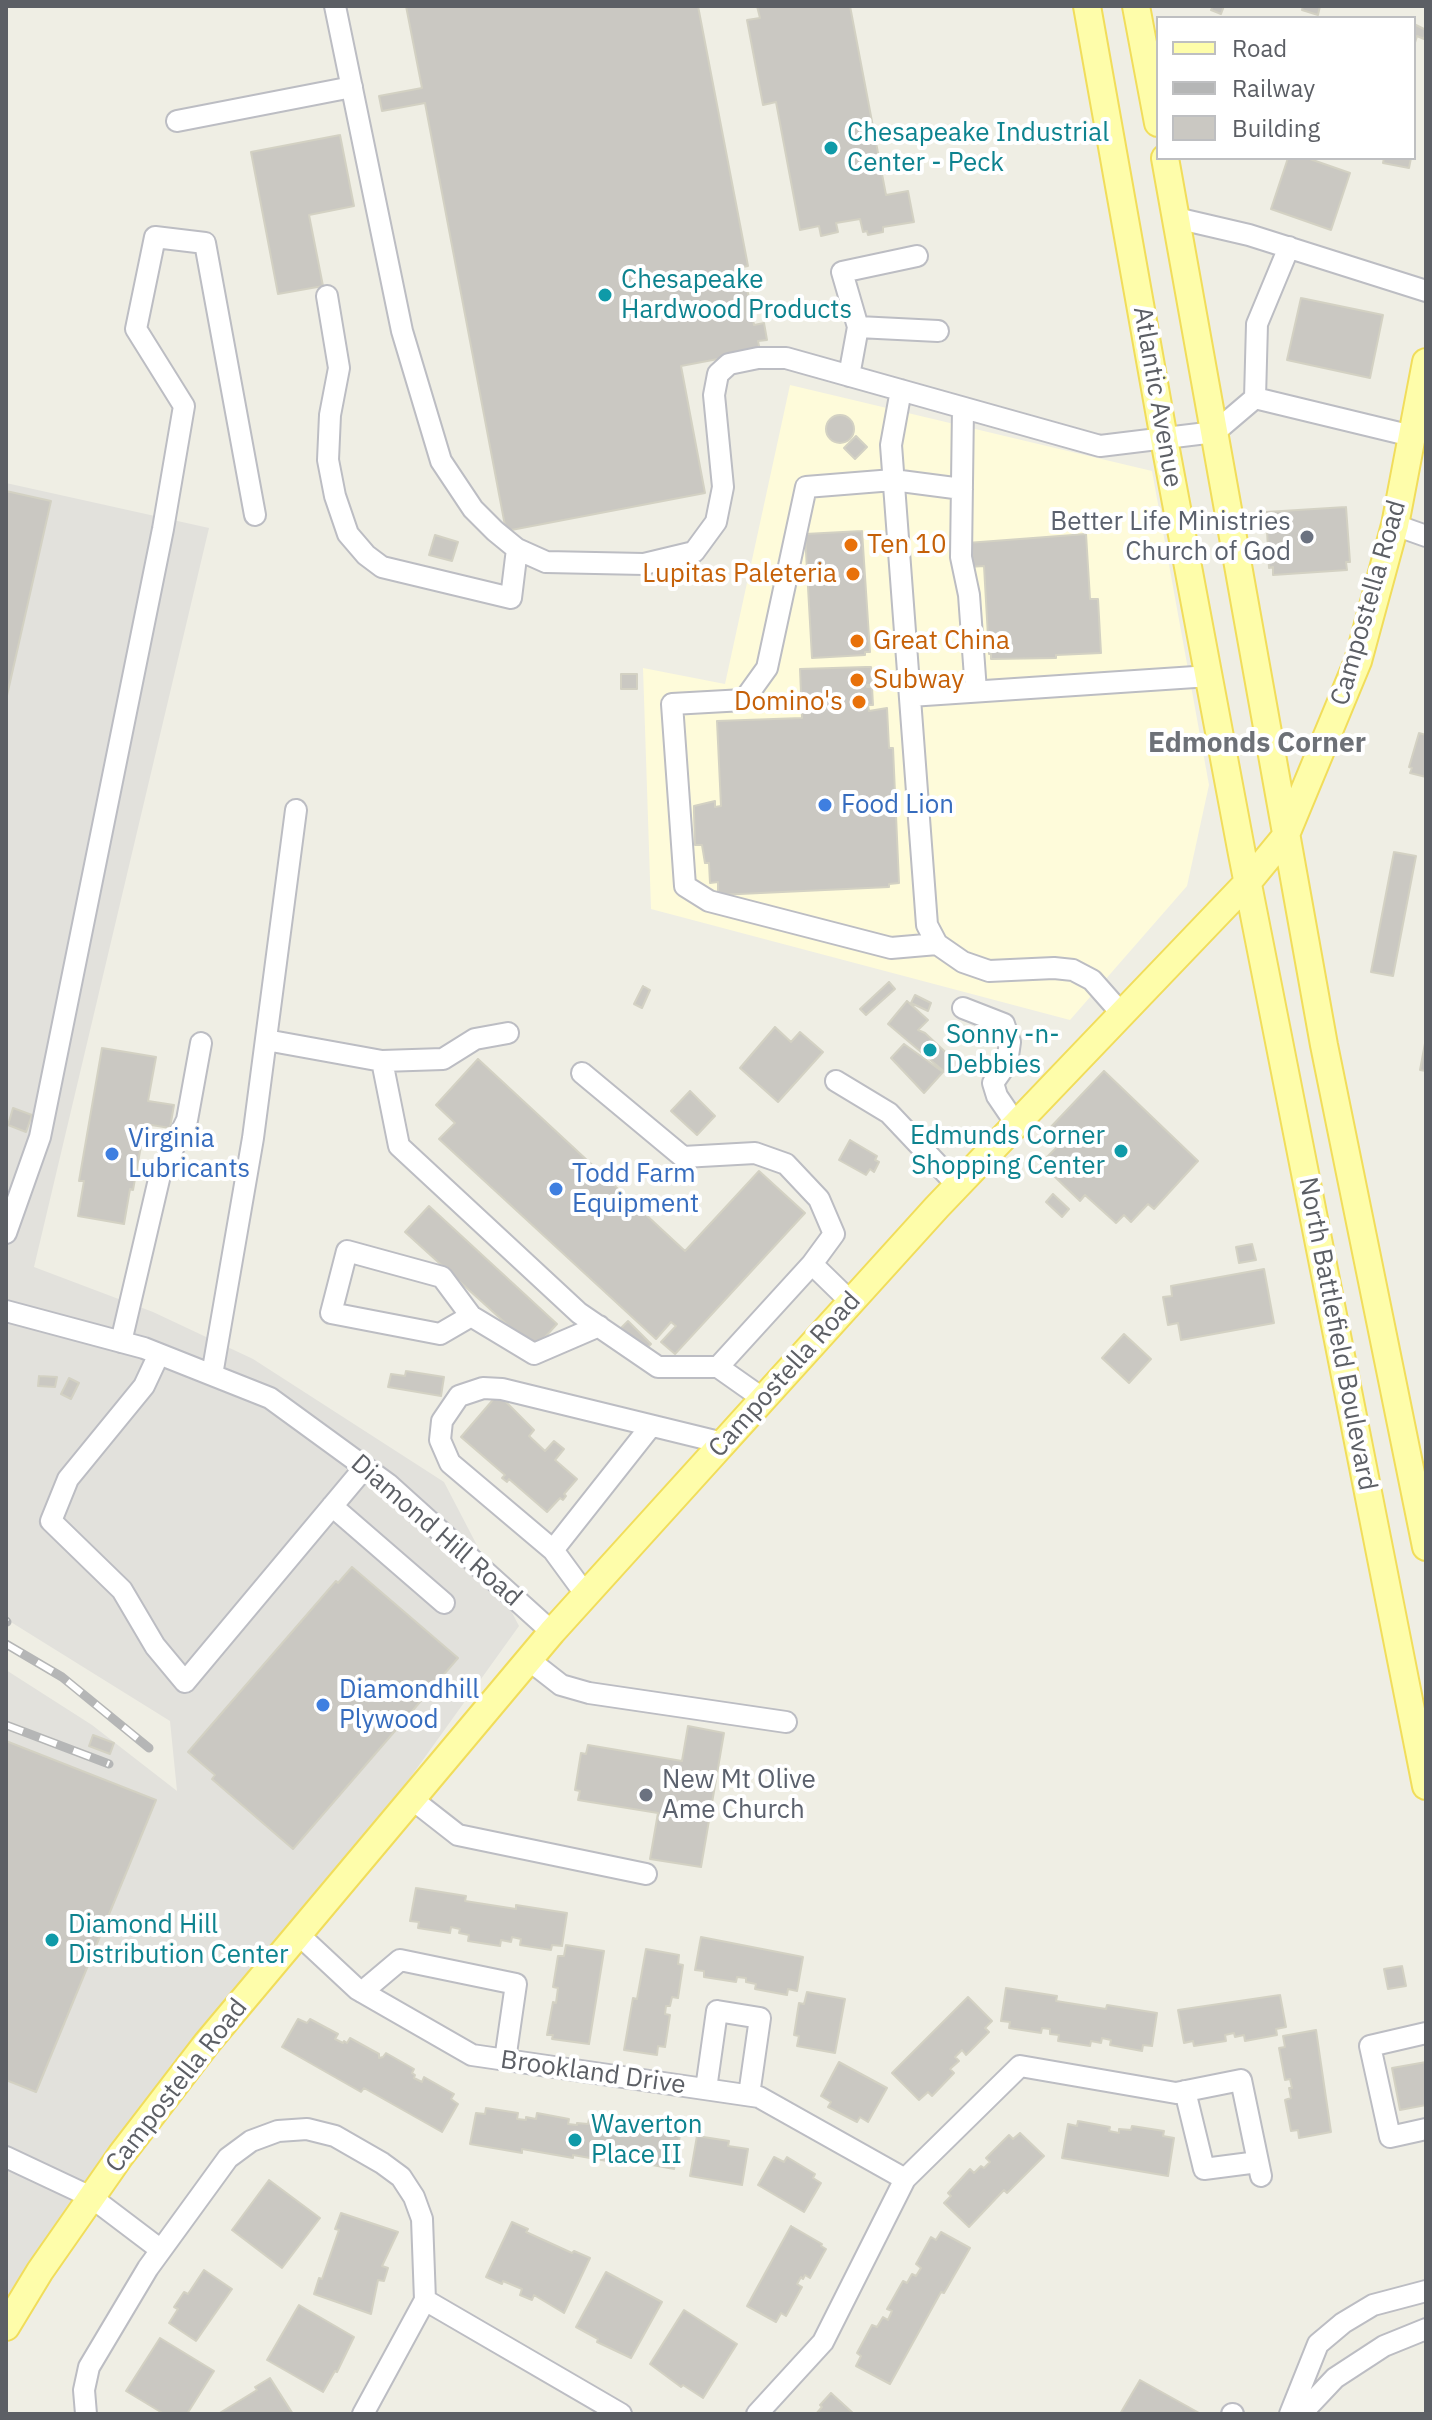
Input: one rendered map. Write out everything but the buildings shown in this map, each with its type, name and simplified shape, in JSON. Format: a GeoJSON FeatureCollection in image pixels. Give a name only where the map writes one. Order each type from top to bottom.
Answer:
{"type":"FeatureCollection","features":[{"type":"Feature","properties":{"kind":"main road","name":"Atlantic Avenue"},"geometry":{"type":"LineString","coordinates":[[1087,6],[1164,439],[1248,882]]}},
{"type":"Feature","properties":{"kind":"main road"},"geometry":{"type":"LineString","coordinates":[[1136,6],[1156,112]]}},
{"type":"Feature","properties":{"kind":"main road","name":"Atlantic Avenue"},"geometry":{"type":"LineString","coordinates":[[1165,160],[1285,837]]}},
{"type":"Feature","properties":{"kind":"main road","name":"Campostella Road"},"geometry":{"type":"LineString","coordinates":[[6,2327],[91,2197],[207,2043],[552,1632],[957,1185],[1248,882],[1285,837],[1358,661],[1395,525],[1426,362]]}},
{"type":"Feature","properties":{"kind":"main road","name":"North Battlefield Boulevard"},"geometry":{"type":"LineString","coordinates":[[1285,837],[1426,1547]]}},
{"type":"Feature","properties":{"kind":"main road","name":"North Battlefield Boulevard"},"geometry":{"type":"LineString","coordinates":[[1248,882],[1426,1786]]}},
{"type":"Feature","properties":{"kind":"street"},"geometry":{"type":"LineString","coordinates":[[335,6],[402,331],[441,461],[473,509],[517,549],[546,562],[644,564],[694,552],[716,522],[723,487],[714,395],[718,374],[729,364],[758,358],[786,358],[1100,446],[1215,432],[1255,398],[1257,324],[1289,247]]}},
{"type":"Feature","properties":{"kind":"street"},"geometry":{"type":"LineString","coordinates":[[177,121],[352,87]]}},
{"type":"Feature","properties":{"kind":"street"},"geometry":{"type":"LineString","coordinates":[[1176,218],[1249,235],[1426,291]]}},
{"type":"Feature","properties":{"kind":"street"},"geometry":{"type":"LineString","coordinates":[[6,1233],[40,1137],[163,529],[184,406],[136,329],[155,237],[205,243],[255,515]]}},
{"type":"Feature","properties":{"kind":"street"},"geometry":{"type":"LineString","coordinates":[[849,376],[858,327],[842,272],[917,256]]}},
{"type":"Feature","properties":{"kind":"street"},"geometry":{"type":"LineString","coordinates":[[327,296],[339,368],[330,415],[328,460],[335,496],[348,534],[366,555],[382,567],[511,598],[517,549]]}},
{"type":"Feature","properties":{"kind":"street"},"geometry":{"type":"LineString","coordinates":[[858,327],[938,331]]}},
{"type":"Feature","properties":{"kind":"street"},"geometry":{"type":"LineString","coordinates":[[901,390],[891,445],[927,925],[937,944],[963,962],[989,971],[1073,970],[1092,980],[1122,1014]]}},
{"type":"Feature","properties":{"kind":"street"},"geometry":{"type":"LineString","coordinates":[[1255,398],[1412,436]]}},
{"type":"Feature","properties":{"kind":"street"},"geometry":{"type":"LineString","coordinates":[[963,408],[961,557],[969,595],[976,691]]}},
{"type":"Feature","properties":{"kind":"street"},"geometry":{"type":"LineString","coordinates":[[937,944],[891,948],[709,901],[685,886],[672,704],[744,700],[767,668],[806,487],[893,480],[962,489]]}},
{"type":"Feature","properties":{"kind":"street"},"geometry":{"type":"LineString","coordinates":[[1395,525],[1426,536]]}},
{"type":"Feature","properties":{"kind":"street"},"geometry":{"type":"LineString","coordinates":[[910,696],[1210,676]]}},
{"type":"Feature","properties":{"kind":"street"},"geometry":{"type":"LineString","coordinates":[[212,1375],[234,1256],[296,810]]}},
{"type":"Feature","properties":{"kind":"street"},"geometry":{"type":"LineString","coordinates":[[963,1008],[1004,1024],[1010,1042],[1007,1063],[993,1083],[997,1096],[1016,1124]]}},
{"type":"Feature","properties":{"kind":"street"},"geometry":{"type":"LineString","coordinates":[[266,1040],[382,1061],[443,1059],[475,1039],[508,1033]]}},
{"type":"Feature","properties":{"kind":"street"},"geometry":{"type":"LineString","coordinates":[[121,1342],[160,1175],[187,1120],[201,1043]]}},
{"type":"Feature","properties":{"kind":"street"},"geometry":{"type":"LineString","coordinates":[[382,1061],[399,1146],[579,1313],[658,1367],[718,1367],[762,1398]]}},
{"type":"Feature","properties":{"kind":"street"},"geometry":{"type":"LineString","coordinates":[[582,1073],[683,1157],[755,1153],[786,1164],[819,1199],[834,1234],[812,1264],[718,1367]]}},
{"type":"Feature","properties":{"kind":"street"},"geometry":{"type":"LineString","coordinates":[[836,1081],[889,1113],[957,1185]]}},
{"type":"Feature","properties":{"kind":"street"},"geometry":{"type":"LineString","coordinates":[[471,1316],[440,1334],[331,1313],[347,1251],[442,1277],[471,1316],[534,1354],[599,1326]]}},
{"type":"Feature","properties":{"kind":"street"},"geometry":{"type":"LineString","coordinates":[[812,1264],[851,1302]]}},
{"type":"Feature","properties":{"kind":"street","name":"Diamond Hill Road"},"geometry":{"type":"LineString","coordinates":[[6,1311],[159,1354],[270,1398],[388,1484],[552,1632]]}},
{"type":"Feature","properties":{"kind":"street"},"geometry":{"type":"LineString","coordinates":[[159,1354],[144,1386],[68,1479],[51,1521],[122,1590],[155,1646],[185,1682],[365,1467]]}},
{"type":"Feature","properties":{"kind":"street"},"geometry":{"type":"LineString","coordinates":[[586,1595],[553,1550],[450,1463],[440,1440],[442,1421],[459,1396],[483,1388],[502,1389],[723,1443]]}},
{"type":"Feature","properties":{"kind":"street"},"geometry":{"type":"LineString","coordinates":[[553,1550],[651,1426]]}},
{"type":"Feature","properties":{"kind":"street"},"geometry":{"type":"LineString","coordinates":[[332,1506],[444,1603]]}},
{"type":"Feature","properties":{"kind":"street"},"geometry":{"type":"LineString","coordinates":[[529,1660],[561,1685],[589,1693],[786,1722]]}},
{"type":"Feature","properties":{"kind":"street"},"geometry":{"type":"LineString","coordinates":[[412,1799],[458,1835],[646,1874]]}},
{"type":"Feature","properties":{"kind":"street","name":"Brookland Drive"},"geometry":{"type":"LineString","coordinates":[[298,1934],[362,1992],[472,2055],[759,2097],[905,2179]]}},
{"type":"Feature","properties":{"kind":"street"},"geometry":{"type":"LineString","coordinates":[[362,1992],[400,1960],[516,1984],[505,2060]]}},
{"type":"Feature","properties":{"kind":"street"},"geometry":{"type":"LineString","coordinates":[[706,2089],[717,2011],[760,2018],[749,2095]]}},
{"type":"Feature","properties":{"kind":"street"},"geometry":{"type":"LineString","coordinates":[[1426,2033],[1370,2046],[1390,2137],[1426,2129]]}},
{"type":"Feature","properties":{"kind":"street"},"geometry":{"type":"LineString","coordinates":[[757,2414],[823,2342],[905,2179],[1020,2066],[1176,2093],[1185,2091],[1241,2080],[1260,2169],[1204,2169],[1185,2091]]}},
{"type":"Feature","properties":{"kind":"street"},"geometry":{"type":"LineString","coordinates":[[86,2414],[84,2390],[89,2367],[123,2306],[228,2158],[251,2141],[278,2131],[307,2129],[335,2136],[401,2177],[414,2197],[422,2219],[425,2300],[363,2414]]}},
{"type":"Feature","properties":{"kind":"street"},"geometry":{"type":"LineString","coordinates":[[6,2157],[91,2197],[161,2250]]}},
{"type":"Feature","properties":{"kind":"street"},"geometry":{"type":"LineString","coordinates":[[1290,2414],[1318,2344],[1343,2323],[1373,2305],[1426,2291]]}},
{"type":"Feature","properties":{"kind":"street"},"geometry":{"type":"LineString","coordinates":[[425,2300],[621,2414]]}},
{"type":"Feature","properties":{"kind":"street"},"geometry":{"type":"LineString","coordinates":[[1301,2414],[1335,2378],[1384,2346],[1426,2329]]}},
{"type":"Feature","properties":{"kind":"shaded area"},"geometry":{"type":"Polygon","coordinates":[[[790,385],[1152,471],[1209,785],[1187,886],[1070,1020],[651,909],[643,668],[725,684],[790,385]]]}},
{"type":"Feature","properties":{"kind":"shaded area"},"geometry":{"type":"Polygon","coordinates":[[[6,483],[209,528],[34,1267],[153,1312],[253,1359],[444,1482],[519,1626],[298,1934],[6,2329],[6,1670],[92,1725],[177,1791],[170,1721],[6,1619],[6,483]]]}},
{"type":"Feature","properties":{"kind":"railway"},"geometry":{"type":"LineString","coordinates":[[6,1644],[62,1677],[149,1748]]}},
{"type":"Feature","properties":{"kind":"railway"},"geometry":{"type":"LineString","coordinates":[[6,1725],[109,1764]]}},
{"type":"Feature","properties":{"kind":"place","name":"Chesapeake Industrial Center - Peck"},"geometry":{"type":"Point","coordinates":[831,148]}},
{"type":"Feature","properties":{"kind":"place","name":"Chesapeake Hardwood Products"},"geometry":{"type":"Point","coordinates":[605,295]}},
{"type":"Feature","properties":{"kind":"place","name":"Better Life Ministries Church of God"},"geometry":{"type":"Point","coordinates":[1307,537]}},
{"type":"Feature","properties":{"kind":"place","name":"Ten 10"},"geometry":{"type":"Point","coordinates":[851,545]}},
{"type":"Feature","properties":{"kind":"place","name":"Lupitas Paleteria"},"geometry":{"type":"Point","coordinates":[853,574]}},
{"type":"Feature","properties":{"kind":"place","name":"Great China"},"geometry":{"type":"Point","coordinates":[857,641]}},
{"type":"Feature","properties":{"kind":"place","name":"Subway"},"geometry":{"type":"Point","coordinates":[857,680]}},
{"type":"Feature","properties":{"kind":"place","name":"Domino's"},"geometry":{"type":"Point","coordinates":[859,702]}},
{"type":"Feature","properties":{"kind":"place","name":"Food Lion"},"geometry":{"type":"Point","coordinates":[825,805]}},
{"type":"Feature","properties":{"kind":"place","name":"Sonny -n- Debbies"},"geometry":{"type":"Point","coordinates":[930,1050]}},
{"type":"Feature","properties":{"kind":"place","name":"Edmunds Corner Shopping Center"},"geometry":{"type":"Point","coordinates":[1121,1151]}},
{"type":"Feature","properties":{"kind":"place","name":"Virginia Lubricants"},"geometry":{"type":"Point","coordinates":[112,1154]}},
{"type":"Feature","properties":{"kind":"place","name":"Todd Farm Equipment"},"geometry":{"type":"Point","coordinates":[556,1189]}},
{"type":"Feature","properties":{"kind":"place","name":"Diamondhill Plywood"},"geometry":{"type":"Point","coordinates":[323,1705]}},
{"type":"Feature","properties":{"kind":"place","name":"New Mt Olive Ame Church"},"geometry":{"type":"Point","coordinates":[646,1795]}},
{"type":"Feature","properties":{"kind":"place","name":"Diamond Hill Distribution Center"},"geometry":{"type":"Point","coordinates":[52,1940]}},
{"type":"Feature","properties":{"kind":"place","name":"Waverton Place II"},"geometry":{"type":"Point","coordinates":[575,2140]}},
{"type":"Feature","properties":{"kind":"district","name":"Edmonds Corner"},"geometry":{"type":"Point","coordinates":[1257,744]}}]}
